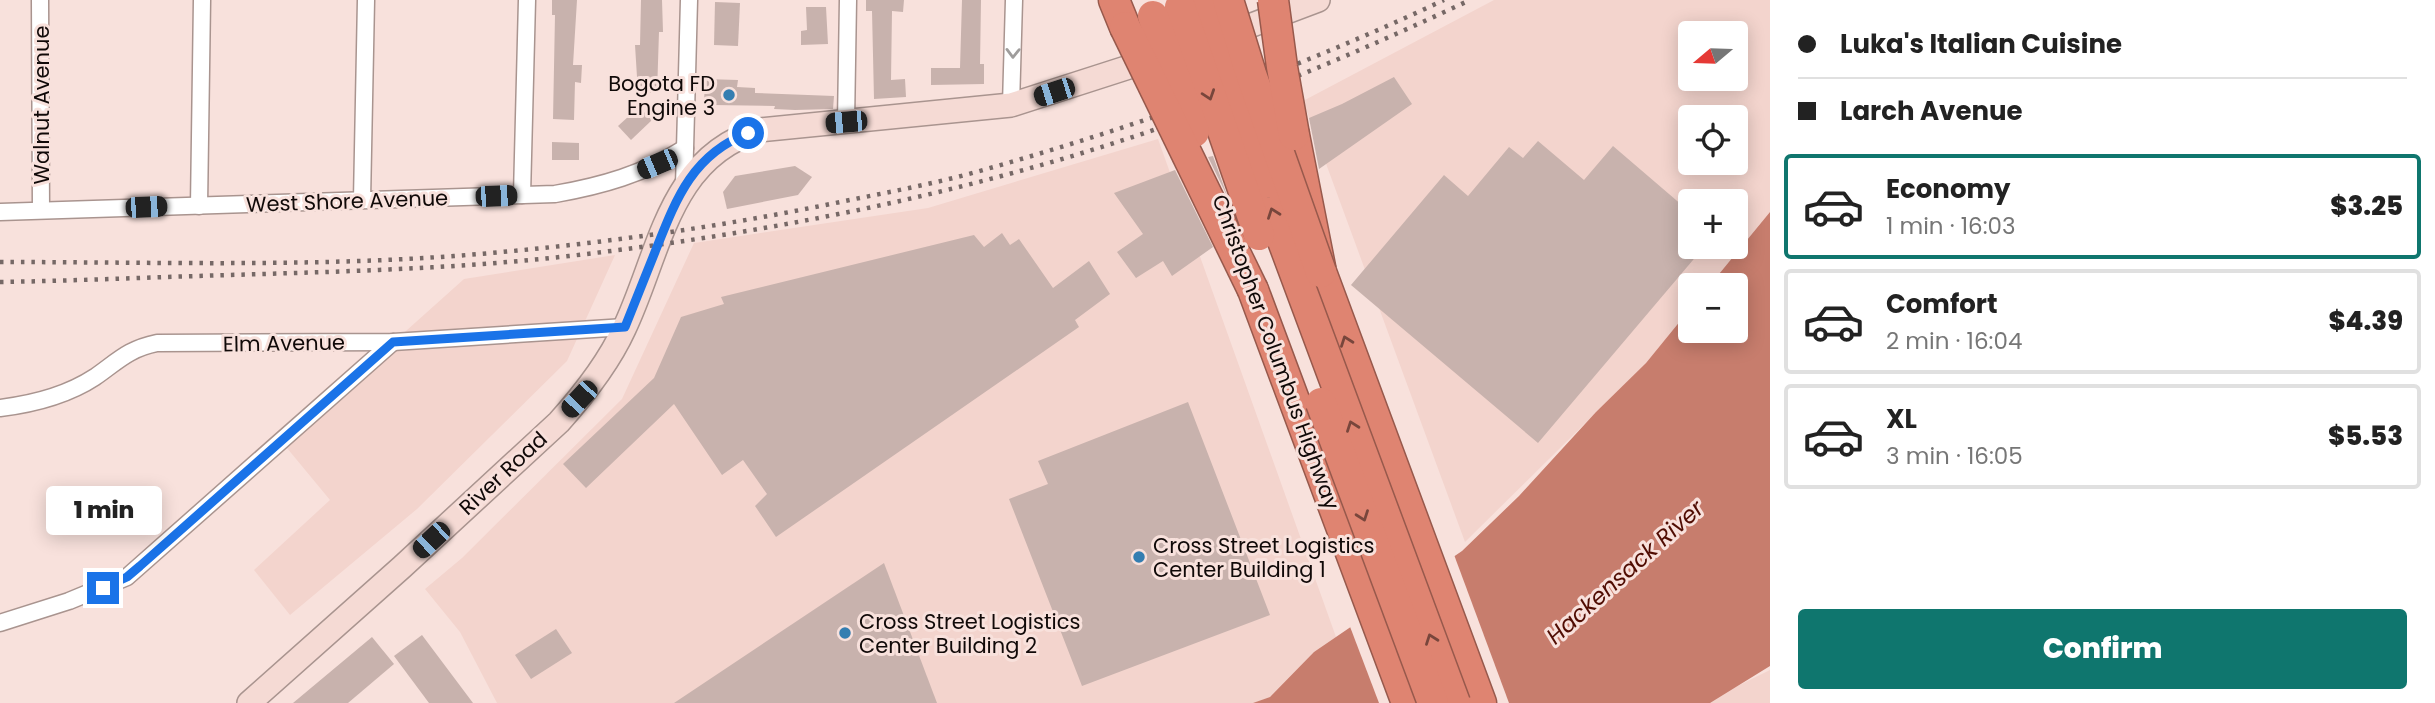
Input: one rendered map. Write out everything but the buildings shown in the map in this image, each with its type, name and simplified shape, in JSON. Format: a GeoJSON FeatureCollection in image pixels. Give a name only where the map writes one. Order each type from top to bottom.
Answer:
{"type":"FeatureCollection","features":[{"type":"Feature","properties":{"kind":"highway"},"geometry":{"type":"LineString","coordinates":[[1228,0],[1255,86],[1321,272],[1481,703]]}},
{"type":"Feature","properties":{"kind":"highway"},"geometry":{"type":"LineString","coordinates":[[1273,0],[1286,95],[1321,272]]}},
{"type":"Feature","properties":{"kind":"highway"},"geometry":{"type":"LineString","coordinates":[[1172,5],[1271,209],[1455,703]]}},
{"type":"Feature","properties":{"kind":"highway","name":"Christopher Columbus Highway"},"geometry":{"type":"LineString","coordinates":[[1172,5],[1253,290],[1407,703]]}},
{"type":"Feature","properties":{"kind":"highway","name":"Christopher Columbus Highway"},"geometry":{"type":"LineString","coordinates":[[1172,5],[1433,703]]}},
{"type":"Feature","properties":{"kind":"highway"},"geometry":{"type":"LineString","coordinates":[[1120,14],[1253,290]]}},
{"type":"Feature","properties":{"kind":"main road"},"geometry":{"type":"LineString","coordinates":[[684,186],[709,156],[739,137],[760,130],[1011,105],[1195,46],[1318,0]]}},
{"type":"Feature","properties":{"kind":"main road","name":"River Road"},"geometry":{"type":"LineString","coordinates":[[249,703],[559,422],[600,371],[625,327],[684,186]]}},
{"type":"Feature","properties":{"kind":"street","name":"Walnut Avenue"},"geometry":{"type":"LineString","coordinates":[[40,0],[41,210]]}},
{"type":"Feature","properties":{"kind":"street"},"geometry":{"type":"LineString","coordinates":[[199,206],[202,0]]}},
{"type":"Feature","properties":{"kind":"street"},"geometry":{"type":"LineString","coordinates":[[362,200],[366,0]]}},
{"type":"Feature","properties":{"kind":"street"},"geometry":{"type":"LineString","coordinates":[[522,195],[527,0]]}},
{"type":"Feature","properties":{"kind":"street"},"geometry":{"type":"LineString","coordinates":[[684,186],[689,0]]}},
{"type":"Feature","properties":{"kind":"street"},"geometry":{"type":"LineString","coordinates":[[846,122],[848,0]]}},
{"type":"Feature","properties":{"kind":"street"},"geometry":{"type":"LineString","coordinates":[[1011,105],[1014,0]]}},
{"type":"Feature","properties":{"kind":"street","name":"West Shore Avenue"},"geometry":{"type":"LineString","coordinates":[[0,212],[555,194],[598,186],[657,164],[685,148]]}},
{"type":"Feature","properties":{"kind":"street","name":"Elm Avenue"},"geometry":{"type":"LineString","coordinates":[[0,408],[44,400],[66,392],[93,378],[125,353],[157,343],[393,342],[625,327]]}},
{"type":"Feature","properties":{"kind":"street"},"geometry":{"type":"LineString","coordinates":[[0,623],[69,601],[127,577],[393,342]]}},
{"type":"Feature","properties":{"kind":"shaded area"},"geometry":{"type":"Polygon","coordinates":[[[1494,0],[1770,0],[1770,212],[1748,239],[1748,189],[1678,189],[1678,259],[1731,259],[1720,273],[1678,273],[1678,324],[1646,363],[1465,542],[1303,101],[1494,0]]]}},
{"type":"Feature","properties":{"kind":"shaded area"},"geometry":{"type":"Polygon","coordinates":[[[1158,139],[1336,637],[1270,697],[1254,703],[497,703],[460,632],[425,589],[462,558],[622,399],[694,243],[928,208],[1158,139]]]}},
{"type":"Feature","properties":{"kind":"shaded area"},"geometry":{"type":"Polygon","coordinates":[[[615,255],[567,361],[417,509],[290,615],[254,570],[330,500],[282,442],[464,279],[615,255]]]}},
{"type":"Feature","properties":{"kind":"shaded area"},"geometry":{"type":"Polygon","coordinates":[[[1770,670],[1770,703],[1703,703],[1770,670]]]}},
{"type":"Feature","properties":{"kind":"water","name":"Hackensack River"},"geometry":{"type":"Polygon","coordinates":[[[1770,212],[1770,666],[1710,703],[1253,703],[1270,697],[1314,652],[1462,551],[1519,496],[1596,412],[1646,363],[1678,324],[1678,343],[1748,343],[1748,273],[1720,273],[1731,259],[1748,259],[1748,239],[1770,212]]]}},
{"type":"Feature","properties":{"kind":"pier"},"geometry":{"type":"Polygon","coordinates":[[[1453,552],[1509,703],[1379,703],[1349,624],[1453,552]]]}},
{"type":"Feature","properties":{"kind":"railway"},"geometry":{"type":"LineString","coordinates":[[0,262],[341,262],[454,256],[553,247],[748,220],[944,180],[1036,155],[1155,117],[1272,74],[1444,0]]}},
{"type":"Feature","properties":{"kind":"railway"},"geometry":{"type":"LineString","coordinates":[[0,282],[336,272],[476,264],[652,246],[816,218],[979,182],[1139,135],[1314,69],[1470,0]]}},
{"type":"Feature","properties":{"kind":"place","name":"Bogota FD Engine 3"},"geometry":{"type":"Point","coordinates":[729,95]}},
{"type":"Feature","properties":{"kind":"place","name":"Cross Street Logistics Center Building 1"},"geometry":{"type":"Point","coordinates":[1139,557]}},
{"type":"Feature","properties":{"kind":"place","name":"Cross Street Logistics Center Building 2"},"geometry":{"type":"Point","coordinates":[845,633]}},
{"type":"Feature","properties":{"kind":"route"},"geometry":{"type":"LineString","coordinates":[[103,588],[127,577],[140,566],[393,342],[625,327],[684,186],[709,156],[748,133]]}}]}
